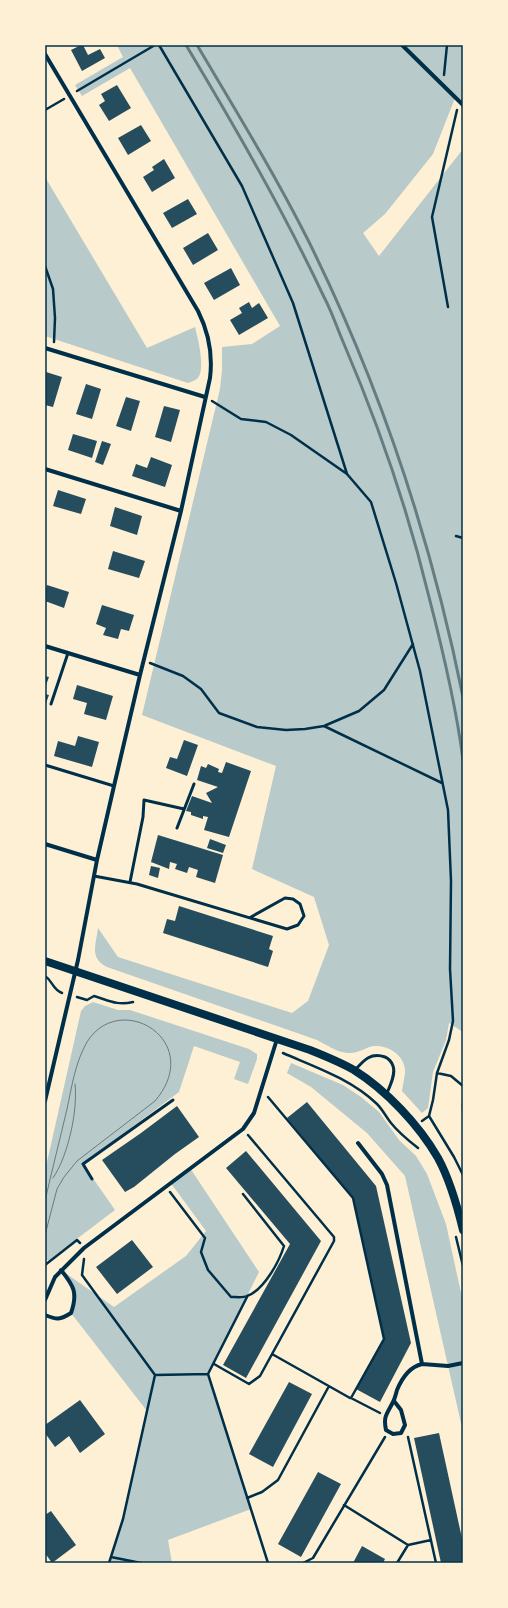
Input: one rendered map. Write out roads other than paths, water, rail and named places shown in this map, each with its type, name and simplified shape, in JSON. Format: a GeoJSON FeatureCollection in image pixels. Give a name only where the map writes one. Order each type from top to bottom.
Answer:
{"type":"FeatureCollection","features":[{"type":"Feature","properties":{"kind":"main road"},"geometry":{"type":"LineString","coordinates":[[45,962],[316,1052],[354,1071],[386,1095],[416,1126],[438,1158],[457,1204],[463,1230]]}},
{"type":"Feature","properties":{"kind":"street"},"geometry":{"type":"LineString","coordinates":[[402,45],[461,103]]}},
{"type":"Feature","properties":{"kind":"street"},"geometry":{"type":"LineString","coordinates":[[45,54],[205,324],[212,364],[180,511],[114,786],[75,972],[45,1101]]}},
{"type":"Feature","properties":{"kind":"street"},"geometry":{"type":"LineString","coordinates":[[45,348],[205,397]]}},
{"type":"Feature","properties":{"kind":"street"},"geometry":{"type":"LineString","coordinates":[[45,470],[180,511]]}},
{"type":"Feature","properties":{"kind":"street"},"geometry":{"type":"LineString","coordinates":[[45,646],[140,675]]}},
{"type":"Feature","properties":{"kind":"street"},"geometry":{"type":"LineString","coordinates":[[45,844],[98,860]]}},
{"type":"Feature","properties":{"kind":"street"},"geometry":{"type":"LineString","coordinates":[[45,1300],[55,1277],[84,1248],[243,1129],[254,1113],[277,1039]]}},
{"type":"Feature","properties":{"kind":"street"},"geometry":{"type":"LineString","coordinates":[[358,1143],[382,1174],[387,1185],[422,1364]]}},
{"type":"Feature","properties":{"kind":"street"},"geometry":{"type":"LineString","coordinates":[[45,1315],[55,1319],[64,1318],[71,1313],[75,1294],[72,1284],[61,1270]]}},
{"type":"Feature","properties":{"kind":"street"},"geometry":{"type":"LineString","coordinates":[[394,1401],[401,1410],[405,1425],[401,1433],[393,1434],[386,1430],[384,1420],[388,1409],[394,1401],[397,1389],[407,1372],[416,1365],[422,1364],[448,1366],[463,1363]]}},
{"type":"Feature","properties":{"kind":"lane"},"geometry":{"type":"LineString","coordinates":[[51,704],[68,653]]}},
{"type":"Feature","properties":{"kind":"lane"},"geometry":{"type":"LineString","coordinates":[[45,765],[114,786]]}},
{"type":"Feature","properties":{"kind":"lane"},"geometry":{"type":"LineString","coordinates":[[177,828],[194,784]]}},
{"type":"Feature","properties":{"kind":"lane"},"geometry":{"type":"LineString","coordinates":[[130,882],[143,816],[144,800],[184,809]]}},
{"type":"Feature","properties":{"kind":"lane"},"geometry":{"type":"LineString","coordinates":[[94,876],[130,882],[287,929],[298,925],[304,916],[300,904],[293,899],[285,898],[251,917]]}},
{"type":"Feature","properties":{"kind":"lane"},"geometry":{"type":"LineString","coordinates":[[354,1071],[370,1056],[377,1054],[388,1058],[393,1066],[393,1076],[386,1095]]}},
{"type":"Feature","properties":{"kind":"lane"},"geometry":{"type":"LineString","coordinates":[[92,1179],[82,1164],[173,1100]]}},
{"type":"Feature","properties":{"kind":"tram line"},"geometry":{"type":"LineString","coordinates":[[45,1201],[74,1075],[87,1042],[101,1027],[119,1020],[136,1022],[152,1029],[165,1042],[171,1059],[168,1079],[155,1101],[77,1161],[64,1177],[57,1189],[45,1235]]}},
{"type":"Feature","properties":{"kind":"tram line"},"geometry":{"type":"LineString","coordinates":[[53,1178],[63,1158],[71,1133],[76,1095],[75,1084]]}},
{"type":"Feature","properties":{"kind":"railway"},"geometry":{"type":"LineString","coordinates":[[186,45],[292,232],[330,308],[357,375],[381,437],[412,532],[449,678],[463,760]]}},
{"type":"Feature","properties":{"kind":"railway"},"geometry":{"type":"LineString","coordinates":[[197,45],[282,190],[308,240],[358,350],[380,407],[419,521],[450,638],[463,697]]}}]}
